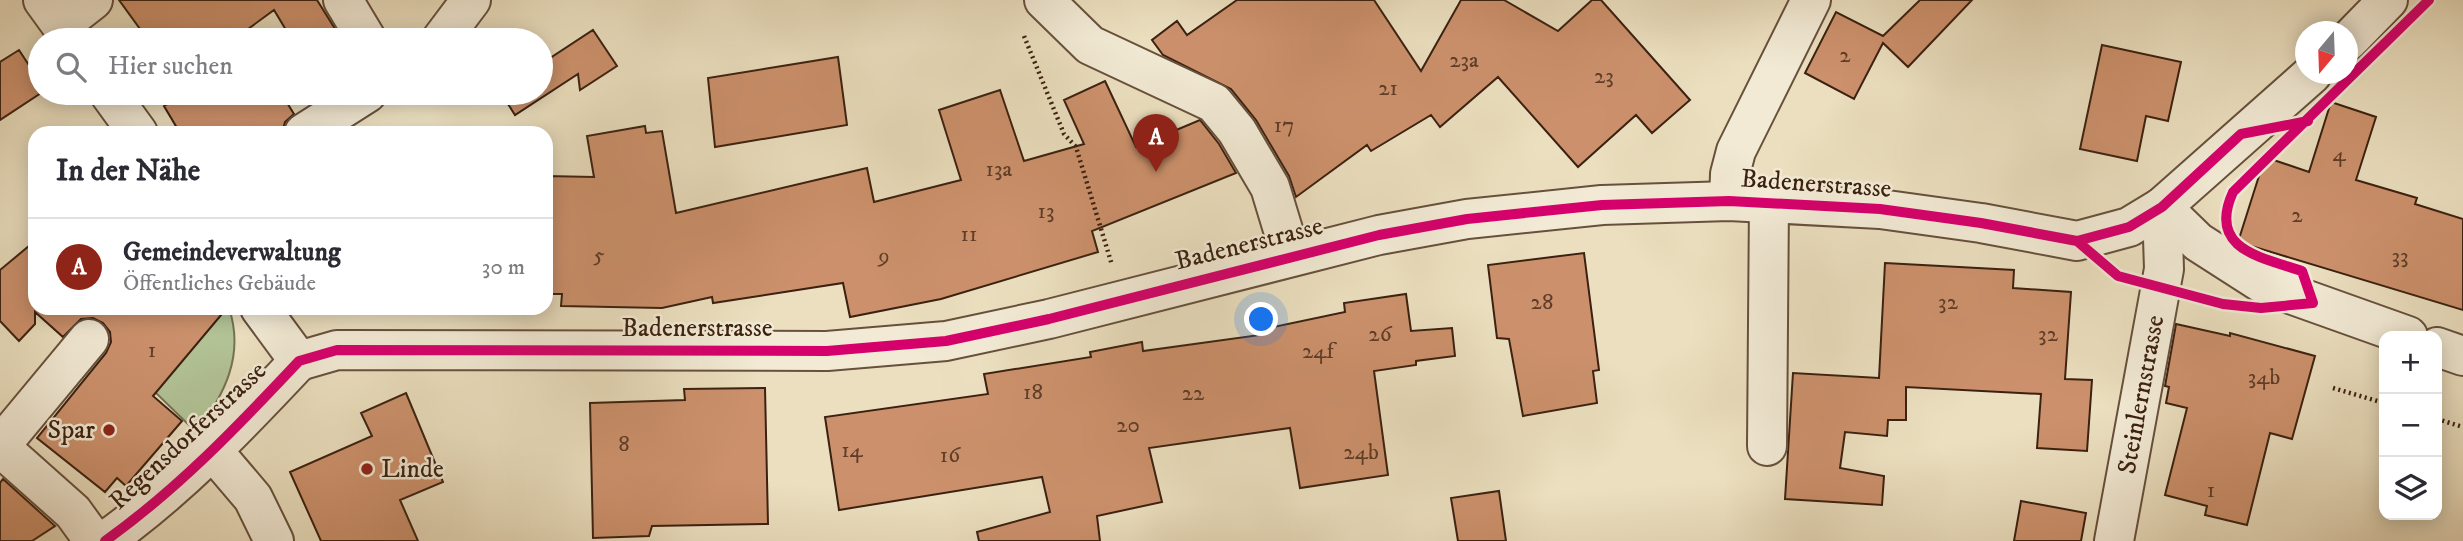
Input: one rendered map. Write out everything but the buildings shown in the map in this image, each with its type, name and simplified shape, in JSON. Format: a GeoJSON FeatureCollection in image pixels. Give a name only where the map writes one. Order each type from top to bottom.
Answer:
{"type":"FeatureCollection","features":[{"type":"Feature","properties":{"kind":"street"},"geometry":{"type":"LineString","coordinates":[[59,22],[93,0]]}},
{"type":"Feature","properties":{"kind":"street"},"geometry":{"type":"LineString","coordinates":[[343,0],[360,28]]}},
{"type":"Feature","properties":{"kind":"street"},"geometry":{"type":"LineString","coordinates":[[450,28],[471,0]]}},
{"type":"Feature","properties":{"kind":"street"},"geometry":{"type":"LineString","coordinates":[[1729,201],[1730,174],[1736,151],[1811,0]]}},
{"type":"Feature","properties":{"kind":"street"},"geometry":{"type":"LineString","coordinates":[[2358,30],[2388,0]]}},
{"type":"Feature","properties":{"kind":"street"},"geometry":{"type":"LineString","coordinates":[[1032,12],[1090,45],[1214,103],[1237,131],[1270,187],[1291,256]]}},
{"type":"Feature","properties":{"kind":"street","name":"Badenerstrasse"},"geometry":{"type":"LineString","coordinates":[[299,361],[337,351],[827,351],[947,341],[1049,319],[1379,235],[1467,219],[1602,205],[1729,201],[1892,210],[2077,241],[2129,228],[2162,207],[2219,153],[2300,84]]}},
{"type":"Feature","properties":{"kind":"street"},"geometry":{"type":"LineString","coordinates":[[118,105],[133,126]]}},
{"type":"Feature","properties":{"kind":"street"},"geometry":{"type":"LineString","coordinates":[[315,126],[348,105]]}},
{"type":"Feature","properties":{"kind":"street"},"geometry":{"type":"LineString","coordinates":[[1767,446],[1769,202]]}},
{"type":"Feature","properties":{"kind":"street"},"geometry":{"type":"LineString","coordinates":[[2162,207],[2198,242],[2265,285],[2394,331]]}},
{"type":"Feature","properties":{"kind":"street","name":"Steinlernstrasse"},"geometry":{"type":"LineString","coordinates":[[2114,541],[2164,269],[2162,207]]}},
{"type":"Feature","properties":{"kind":"street"},"geometry":{"type":"LineString","coordinates":[[265,315],[299,361]]}},
{"type":"Feature","properties":{"kind":"street"},"geometry":{"type":"LineString","coordinates":[[89,339],[0,446],[73,512],[94,541]]}},
{"type":"Feature","properties":{"kind":"street"},"geometry":{"type":"LineString","coordinates":[[2442,348],[2463,356]]}},
{"type":"Feature","properties":{"kind":"street","name":"Regensdorferstrasse"},"geometry":{"type":"LineString","coordinates":[[105,541],[152,508],[213,451],[299,361]]}},
{"type":"Feature","properties":{"kind":"street"},"geometry":{"type":"LineString","coordinates":[[213,451],[253,498],[274,541]]}},
{"type":"Feature","properties":{"kind":"path"},"geometry":{"type":"LineString","coordinates":[[1032,12],[1064,134],[1076,147],[1115,274]]}},
{"type":"Feature","properties":{"kind":"path"},"geometry":{"type":"LineString","coordinates":[[2333,388],[2379,402]]}},
{"type":"Feature","properties":{"kind":"path"},"geometry":{"type":"LineString","coordinates":[[2442,421],[2463,427]]}},
{"type":"Feature","properties":{"kind":"green space"},"geometry":{"type":"Polygon","coordinates":[[[219,315],[231,315],[235,342],[229,374],[216,404],[197,433],[155,392],[219,315]]]}},
{"type":"Feature","properties":{"kind":"cycle path"},"geometry":{"type":"LineString","coordinates":[[2077,241],[2118,276],[2223,304],[2261,308],[2313,303],[2302,271],[2255,255],[2232,238],[2227,226],[2227,211],[2233,192],[2429,0]]}},
{"type":"Feature","properties":{"kind":"cycle path"},"geometry":{"type":"LineString","coordinates":[[299,361],[337,350],[827,351],[946,341],[1049,319],[1379,235],[1467,219],[1602,205],[1729,201],[1880,209],[1981,223],[2077,241],[2129,227],[2162,207],[2241,134],[2308,121]]}},
{"type":"Feature","properties":{"kind":"cycle path"},"geometry":{"type":"LineString","coordinates":[[105,541],[182,478],[230,433],[299,361]]}},
{"type":"Feature","properties":{"kind":"place","name":"Gemeindeverwaltung"},"geometry":{"type":"Point","coordinates":[1156,172]}},
{"type":"Feature","properties":{"kind":"place","name":"Spar"},"geometry":{"type":"Point","coordinates":[109,430]}},
{"type":"Feature","properties":{"kind":"place","name":"Linde"},"geometry":{"type":"Point","coordinates":[367,469]}}]}
